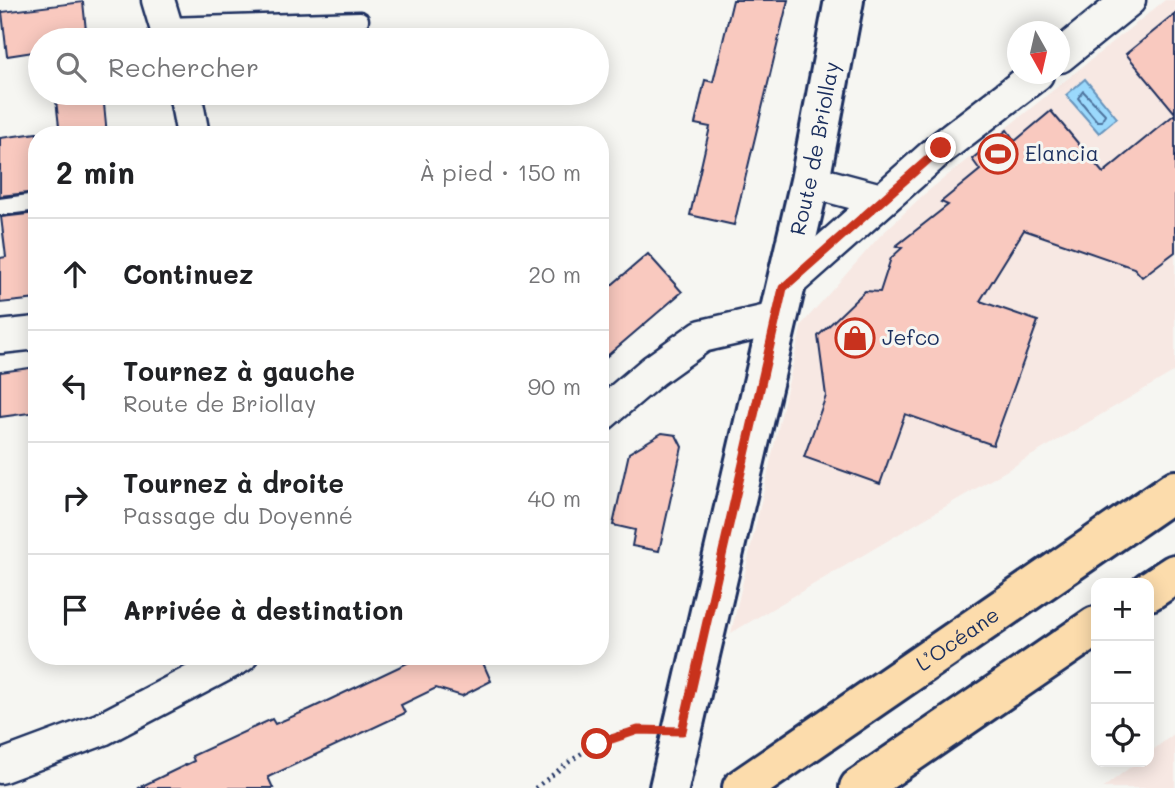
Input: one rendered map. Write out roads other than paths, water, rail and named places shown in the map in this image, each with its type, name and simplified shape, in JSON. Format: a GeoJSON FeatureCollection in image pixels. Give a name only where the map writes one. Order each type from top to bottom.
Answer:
{"type":"FeatureCollection","features":[{"type":"Feature","properties":{"kind":"highway","name":"L’Océane"},"geometry":{"type":"LineString","coordinates":[[742,788],[1175,491]]}},
{"type":"Feature","properties":{"kind":"highway"},"geometry":{"type":"LineString","coordinates":[[1154,588],[1175,574]]}},
{"type":"Feature","properties":{"kind":"highway"},"geometry":{"type":"LineString","coordinates":[[859,788],[1091,629]]}},
{"type":"Feature","properties":{"kind":"street","name":"Route de Briollay"},"geometry":{"type":"LineString","coordinates":[[669,788],[779,304],[810,181],[844,0]]}},
{"type":"Feature","properties":{"kind":"street"},"geometry":{"type":"LineString","coordinates":[[1070,47],[1129,0]]}},
{"type":"Feature","properties":{"kind":"street"},"geometry":{"type":"LineString","coordinates":[[609,408],[653,371],[702,336],[779,304],[881,200],[941,148],[1024,84]]}},
{"type":"Feature","properties":{"kind":"street"},"geometry":{"type":"LineString","coordinates":[[187,105],[191,126]]}},
{"type":"Feature","properties":{"kind":"street"},"geometry":{"type":"LineString","coordinates":[[810,181],[881,200]]}},
{"type":"Feature","properties":{"kind":"street"},"geometry":{"type":"LineString","coordinates":[[0,337],[28,334]]}},
{"type":"Feature","properties":{"kind":"street"},"geometry":{"type":"LineString","coordinates":[[0,767],[102,729],[224,665]]}},
{"type":"Feature","properties":{"kind":"lane"},"geometry":{"type":"LineString","coordinates":[[165,22],[360,20]]}},
{"type":"Feature","properties":{"kind":"lane"},"geometry":{"type":"LineString","coordinates":[[0,207],[28,203]]}},
{"type":"Feature","properties":{"kind":"water"},"geometry":{"type":"Polygon","coordinates":[[[1085,79],[1117,118],[1099,133],[1066,95],[1085,79]]]}},
{"type":"Feature","properties":{"kind":"place","name":"Elancia"},"geometry":{"type":"Point","coordinates":[998,154]}},
{"type":"Feature","properties":{"kind":"place","name":"Jefco"},"geometry":{"type":"Point","coordinates":[855,338]}}]}
